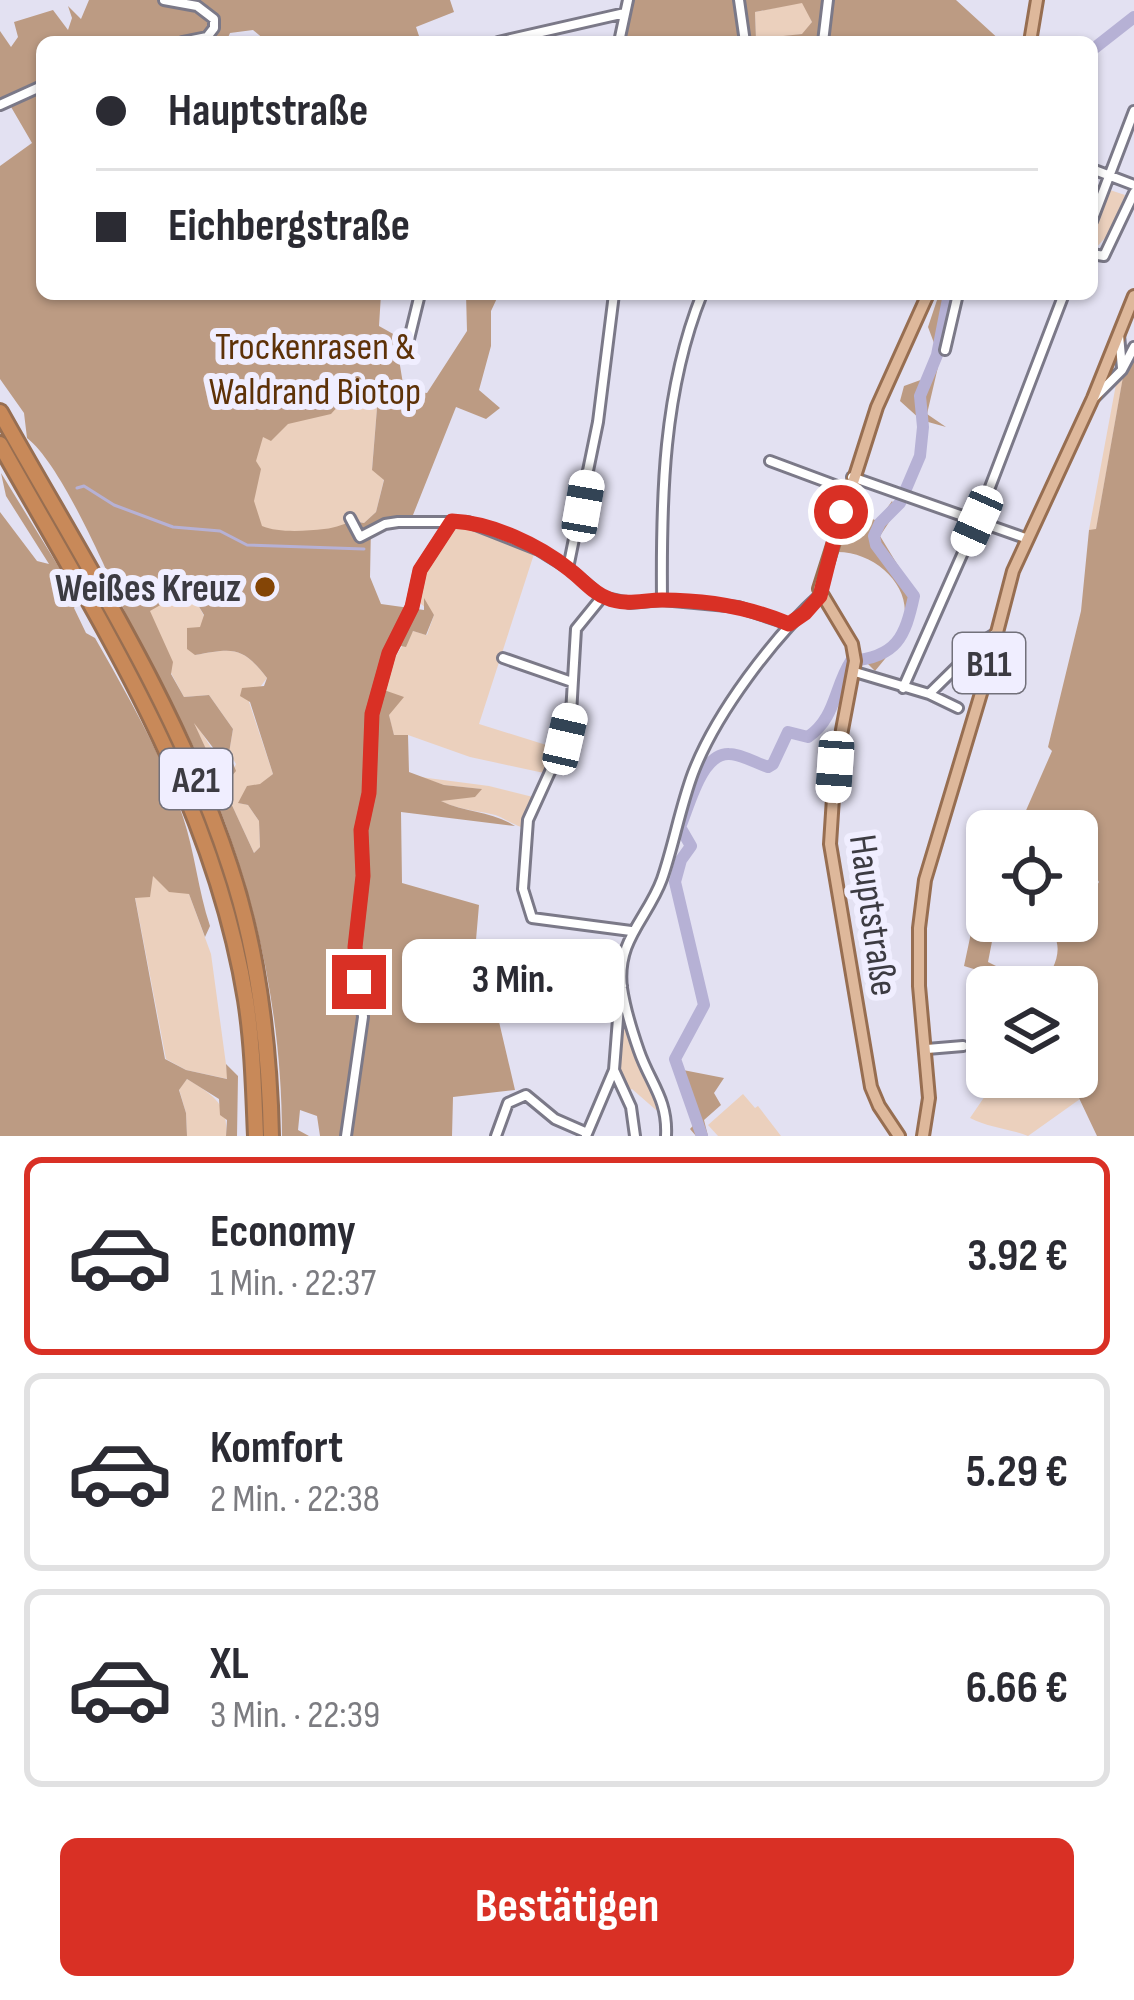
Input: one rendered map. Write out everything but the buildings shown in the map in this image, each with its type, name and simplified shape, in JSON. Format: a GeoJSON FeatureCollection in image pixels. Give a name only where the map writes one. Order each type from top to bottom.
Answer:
{"type":"FeatureCollection","features":[{"type":"Feature","properties":{"kind":"highway","name":"A21"},"geometry":{"type":"LineString","coordinates":[[0,412],[133,650],[206,801],[246,924],[261,999],[270,1072],[271,1136]]}},
{"type":"Feature","properties":{"kind":"highway","name":"A21"},"geometry":{"type":"LineString","coordinates":[[0,444],[129,674],[192,808],[230,926],[246,999],[256,1136]]}},
{"type":"Feature","properties":{"kind":"main road"},"geometry":{"type":"LineString","coordinates":[[1031,36],[1037,0]]}},
{"type":"Feature","properties":{"kind":"main road","name":"B11"},"geometry":{"type":"LineString","coordinates":[[923,1136],[928,1098],[919,986],[922,899],[1013,571],[1134,296]]}},
{"type":"Feature","properties":{"kind":"main road"},"geometry":{"type":"LineString","coordinates":[[855,665],[852,644],[820,596],[821,579],[878,407],[925,300]]}},
{"type":"Feature","properties":{"kind":"main road","name":"Hauptstraße"},"geometry":{"type":"LineString","coordinates":[[855,665],[835,767],[830,844],[871,1087],[899,1136]]}},
{"type":"Feature","properties":{"kind":"street"},"geometry":{"type":"LineString","coordinates":[[164,0],[197,6],[214,19],[208,36]]}},
{"type":"Feature","properties":{"kind":"street"},"geometry":{"type":"LineString","coordinates":[[620,36],[628,0]]}},
{"type":"Feature","properties":{"kind":"street"},"geometry":{"type":"LineString","coordinates":[[739,0],[744,36]]}},
{"type":"Feature","properties":{"kind":"street"},"geometry":{"type":"LineString","coordinates":[[825,36],[828,0]]}},
{"type":"Feature","properties":{"kind":"street"},"geometry":{"type":"LineString","coordinates":[[524,36],[625,13]]}},
{"type":"Feature","properties":{"kind":"street"},"geometry":{"type":"LineString","coordinates":[[0,105],[36,89]]}},
{"type":"Feature","properties":{"kind":"street"},"geometry":{"type":"LineString","coordinates":[[1098,205],[1134,111]]}},
{"type":"Feature","properties":{"kind":"street"},"geometry":{"type":"LineString","coordinates":[[1098,171],[1134,189],[1104,256],[1098,255]]}},
{"type":"Feature","properties":{"kind":"street"},"geometry":{"type":"LineString","coordinates":[[408,343],[419,300]]}},
{"type":"Feature","properties":{"kind":"street"},"geometry":{"type":"LineString","coordinates":[[568,568],[598,422],[613,300]]}},
{"type":"Feature","properties":{"kind":"street"},"geometry":{"type":"LineString","coordinates":[[662,600],[660,508],[665,457],[688,329],[700,300]]}},
{"type":"Feature","properties":{"kind":"street"},"geometry":{"type":"LineString","coordinates":[[945,350],[957,300]]}},
{"type":"Feature","properties":{"kind":"street"},"geometry":{"type":"LineString","coordinates":[[904,688],[977,521],[1062,300]]}},
{"type":"Feature","properties":{"kind":"street"},"geometry":{"type":"LineString","coordinates":[[1119,334],[1122,370]]}},
{"type":"Feature","properties":{"kind":"street"},"geometry":{"type":"LineString","coordinates":[[1093,398],[1122,370],[1134,347]]}},
{"type":"Feature","properties":{"kind":"street"},"geometry":{"type":"LineString","coordinates":[[770,461],[896,494],[1029,540]]}},
{"type":"Feature","properties":{"kind":"street"},"geometry":{"type":"LineString","coordinates":[[350,518],[360,537],[385,524],[452,521],[494,530],[568,568],[602,597],[630,603],[662,600],[738,607],[789,624]]}},
{"type":"Feature","properties":{"kind":"street"},"geometry":{"type":"LineString","coordinates":[[346,1136],[363,1017],[355,947],[372,714],[389,653],[412,607],[420,570],[452,521]]}},
{"type":"Feature","properties":{"kind":"street"},"geometry":{"type":"LineString","coordinates":[[496,1136],[508,1102],[526,1095],[555,1119],[587,1135],[614,1070],[631,931],[661,883],[695,768],[725,715],[789,624],[820,596]]}},
{"type":"Feature","properties":{"kind":"street"},"geometry":{"type":"LineString","coordinates":[[602,597],[576,629],[571,713],[565,739],[528,820],[523,889],[532,918],[631,931]]}},
{"type":"Feature","properties":{"kind":"street"},"geometry":{"type":"LineString","coordinates":[[929,694],[982,641],[998,632]]}},
{"type":"Feature","properties":{"kind":"street"},"geometry":{"type":"LineString","coordinates":[[503,658],[572,682]]}},
{"type":"Feature","properties":{"kind":"street"},"geometry":{"type":"LineString","coordinates":[[855,665],[958,708]]}},
{"type":"Feature","properties":{"kind":"street"},"geometry":{"type":"LineString","coordinates":[[516,1000],[534,961],[558,950],[597,956],[610,979],[622,986],[639,1051],[667,1111],[666,1136]]}},
{"type":"Feature","properties":{"kind":"street"},"geometry":{"type":"LineString","coordinates":[[926,1049],[960,1046]]}},
{"type":"Feature","properties":{"kind":"street"},"geometry":{"type":"LineString","coordinates":[[614,1070],[631,1107],[635,1136]]}},
{"type":"Feature","properties":{"kind":"shaded area"},"geometry":{"type":"Polygon","coordinates":[[[803,2],[812,22],[803,34],[756,36],[755,12],[803,2]]]}},
{"type":"Feature","properties":{"kind":"shaded area"},"geometry":{"type":"Polygon","coordinates":[[[1110,190],[1125,195],[1116,218],[1119,223],[1098,246],[1098,222],[1110,190]]]}},
{"type":"Feature","properties":{"kind":"shaded area"},"geometry":{"type":"Polygon","coordinates":[[[1134,342],[1134,355],[1124,372],[1096,530],[1089,530],[1119,368],[1134,342]]]}},
{"type":"Feature","properties":{"kind":"shaded area"},"geometry":{"type":"Polygon","coordinates":[[[252,356],[381,388],[371,407],[377,408],[372,469],[384,479],[376,512],[364,523],[305,532],[232,527],[252,356]]]}},
{"type":"Feature","properties":{"kind":"shaded area"},"geometry":{"type":"Polygon","coordinates":[[[461,524],[534,554],[479,724],[559,749],[544,773],[394,735],[386,692],[390,669],[413,631],[427,635],[434,615],[413,597],[416,587],[436,544],[461,524]]]}},
{"type":"Feature","properties":{"kind":"shaded area"},"geometry":{"type":"Polygon","coordinates":[[[173,584],[187,584],[204,616],[195,655],[236,652],[267,678],[249,702],[273,774],[239,803],[248,805],[259,821],[260,847],[254,853],[189,713],[230,777],[236,764],[229,753],[233,729],[209,695],[184,697],[149,610],[169,600],[173,584]]]}},
{"type":"Feature","properties":{"kind":"shaded area"},"geometry":{"type":"Polygon","coordinates":[[[420,777],[533,797],[521,827],[438,800],[481,789],[420,777]]]}},
{"type":"Feature","properties":{"kind":"shaded area"},"geometry":{"type":"Polygon","coordinates":[[[153,875],[189,894],[211,954],[228,1079],[186,1070],[166,1059],[135,897],[153,875]]]}},
{"type":"Feature","properties":{"kind":"shaded area"},"geometry":{"type":"Polygon","coordinates":[[[620,1020],[627,1025],[635,1055],[662,1109],[656,1110],[632,1089],[626,1091],[617,1073],[620,1020]]]}},
{"type":"Feature","properties":{"kind":"shaded area"},"geometry":{"type":"Polygon","coordinates":[[[187,1079],[222,1108],[226,1136],[187,1136],[179,1089],[187,1079]]]}},
{"type":"Feature","properties":{"kind":"shaded area"},"geometry":{"type":"Polygon","coordinates":[[[743,1094],[781,1136],[718,1136],[708,1125],[743,1094]]]}},
{"type":"Feature","properties":{"kind":"shaded area"},"geometry":{"type":"Polygon","coordinates":[[[984,1098],[1080,1099],[1028,1136],[970,1118],[984,1098]]]}},
{"type":"Feature","properties":{"kind":"green space","name":"Trockenrasen & Waldrand Biotop"},"geometry":{"type":"Polygon","coordinates":[[[89,0],[450,0],[454,12],[416,27],[419,36],[260,36],[253,30],[229,36],[36,36],[36,300],[381,300],[379,326],[395,335],[404,390],[427,393],[467,331],[466,300],[496,300],[479,390],[500,408],[486,419],[456,407],[413,515],[371,525],[370,577],[381,604],[424,610],[424,598],[434,615],[426,635],[413,631],[406,647],[401,646],[384,690],[404,697],[389,715],[394,735],[408,735],[409,772],[444,785],[482,789],[475,797],[441,801],[515,826],[401,812],[402,883],[479,905],[471,998],[493,996],[515,1090],[453,1097],[452,1136],[320,1136],[317,1116],[300,1110],[298,1130],[309,1136],[282,1136],[269,988],[233,844],[188,736],[84,523],[55,472],[27,438],[24,413],[0,379],[0,166],[32,143],[7,100],[0,103],[0,31],[11,47],[18,37],[14,22],[53,10],[68,30],[72,18],[68,6],[81,19],[89,0]],[[350,393],[331,414],[288,424],[271,441],[263,437],[254,501],[262,526],[284,531],[324,529],[364,523],[376,512],[384,480],[372,470],[377,408],[365,395],[350,393]],[[173,585],[169,600],[150,611],[173,662],[171,674],[184,697],[209,695],[233,729],[229,753],[236,771],[230,778],[194,723],[254,853],[260,847],[259,821],[248,805],[238,803],[247,786],[260,784],[273,774],[250,702],[240,696],[242,688],[264,686],[267,678],[236,652],[195,655],[187,649],[187,628],[200,627],[204,615],[186,585],[173,585]]]}},
{"type":"Feature","properties":{"kind":"green space"},"geometry":{"type":"Polygon","coordinates":[[[632,0],[956,0],[995,36],[784,36],[802,34],[812,22],[802,3],[755,12],[756,36],[624,36],[632,0]]]}},
{"type":"Feature","properties":{"kind":"green space"},"geometry":{"type":"Polygon","coordinates":[[[937,300],[954,300],[927,414],[946,427],[921,420],[900,401],[904,386],[926,378],[937,351],[928,327],[937,300]]]}},
{"type":"Feature","properties":{"kind":"green space"},"geometry":{"type":"Polygon","coordinates":[[[1134,355],[1134,1136],[1097,1136],[1079,1098],[1098,1098],[1098,966],[1053,966],[1056,942],[1098,942],[1098,810],[1026,810],[1052,751],[1048,747],[1081,611],[1089,530],[1096,529],[1124,371],[1134,355]]]}},
{"type":"Feature","properties":{"kind":"green space"},"geometry":{"type":"Polygon","coordinates":[[[1,473],[79,600],[74,608],[143,725],[183,817],[210,926],[205,937],[189,894],[169,892],[153,876],[150,897],[135,898],[165,1059],[186,1070],[227,1079],[226,1064],[238,1076],[237,1136],[226,1136],[227,1120],[220,1115],[219,1099],[187,1079],[179,1090],[187,1136],[0,1136],[0,512],[37,561],[49,564],[6,496],[1,473]]]}},
{"type":"Feature","properties":{"kind":"green space"},"geometry":{"type":"Polygon","coordinates":[[[892,501],[897,510],[880,536],[916,595],[894,648],[875,671],[862,658],[885,648],[900,630],[903,598],[885,570],[870,560],[835,552],[846,510],[878,521],[892,501]]]}},
{"type":"Feature","properties":{"kind":"green space"},"geometry":{"type":"Polygon","coordinates":[[[969,942],[992,942],[988,962],[996,966],[964,966],[969,942]]]}},
{"type":"Feature","properties":{"kind":"green space"},"geometry":{"type":"Polygon","coordinates":[[[683,1070],[724,1078],[714,1093],[721,1105],[704,1120],[708,1136],[696,1136],[690,1129],[699,1119],[683,1070]]]}},
{"type":"Feature","properties":{"kind":"waterway"},"geometry":{"type":"LineString","coordinates":[[1098,45],[1134,17]]}},
{"type":"Feature","properties":{"kind":"waterway"},"geometry":{"type":"LineString","coordinates":[[702,1136],[675,1059],[704,1005],[675,882],[691,846],[680,827],[711,762],[729,754],[768,767],[773,764],[788,732],[808,737],[824,721],[851,661],[879,655],[902,634],[914,596],[874,536],[900,503],[920,456],[920,396],[937,355],[948,300]]}},
{"type":"Feature","properties":{"kind":"waterway"},"geometry":{"type":"LineString","coordinates":[[77,488],[84,486],[114,505],[173,527],[220,531],[247,545],[364,549]]}},
{"type":"Feature","properties":{"kind":"place","name":"Weißes Kreuz"},"geometry":{"type":"Point","coordinates":[265,587]}},
{"type":"Feature","properties":{"kind":"route"},"geometry":{"type":"LineString","coordinates":[[359,982],[355,947],[372,714],[389,653],[412,607],[420,570],[452,521],[494,530],[539,550],[602,597],[617,602],[662,600],[738,607],[789,624],[820,596],[841,512]]}}]}
